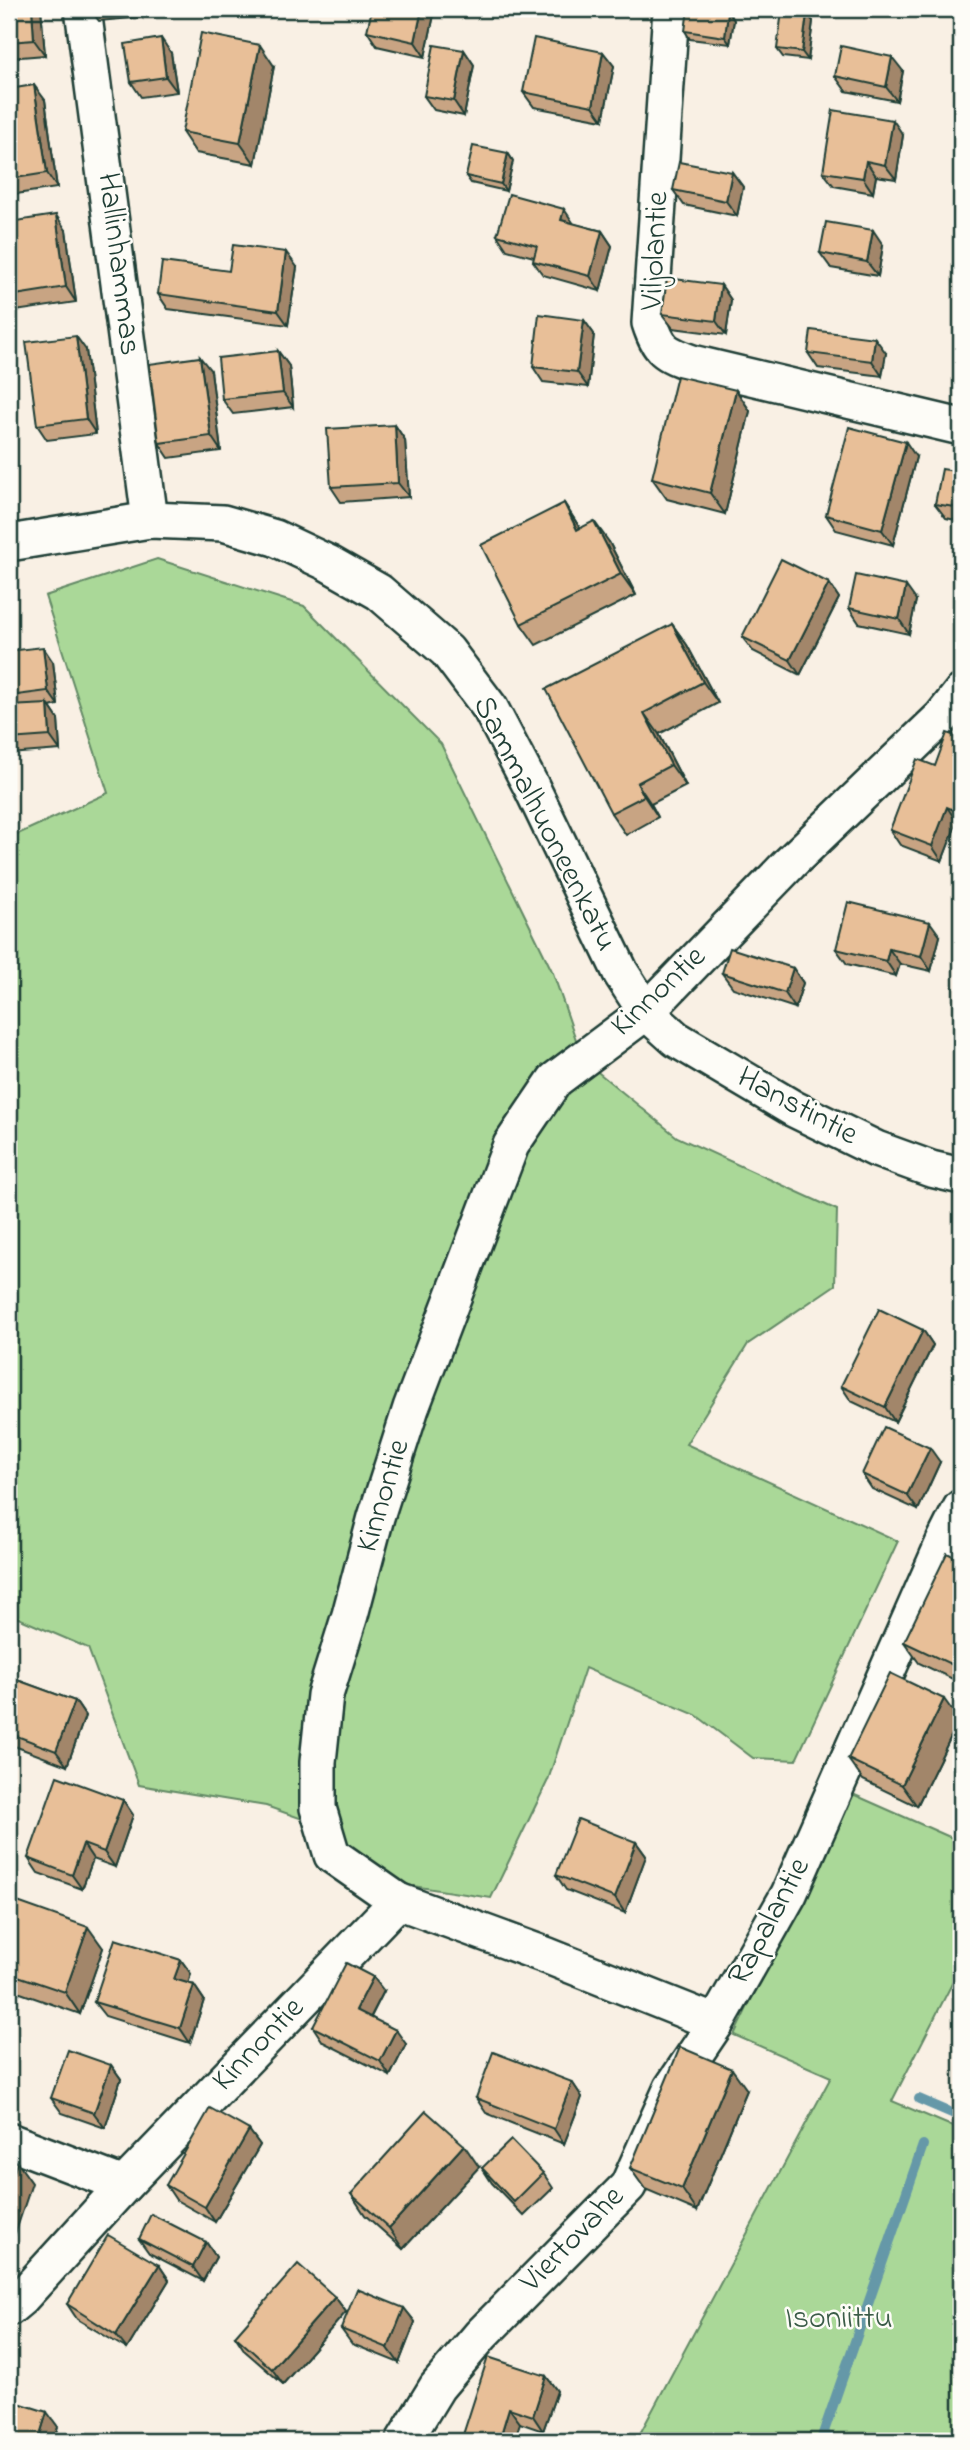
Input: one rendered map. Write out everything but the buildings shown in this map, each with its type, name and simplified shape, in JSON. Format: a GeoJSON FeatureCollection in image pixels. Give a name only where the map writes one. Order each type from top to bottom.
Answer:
{"type":"FeatureCollection","features":[{"type":"Feature","properties":{"kind":"street","name":"Hallinhammas"},"geometry":{"type":"LineString","coordinates":[[83,9],[150,520]]}},
{"type":"Feature","properties":{"kind":"street","name":"Viljolantie"},"geometry":{"type":"LineString","coordinates":[[671,9],[650,323],[656,342],[671,355],[692,363],[961,427]]}},
{"type":"Feature","properties":{"kind":"street","name":"Sammalhuoneenkatu"},"geometry":{"type":"LineString","coordinates":[[9,543],[150,520],[223,523],[275,538],[328,563],[379,592],[447,651],[490,708],[531,786],[621,973],[646,1012]]}},
{"type":"Feature","properties":{"kind":"street","name":"Kinnontie"},"geometry":{"type":"LineString","coordinates":[[9,2308],[398,1901],[332,1855],[318,1808],[318,1762],[325,1695],[376,1517],[411,1408],[511,1145],[555,1080],[646,1012],[790,863],[942,718],[961,693]]}},
{"type":"Feature","properties":{"kind":"street","name":"Hanstintie"},"geometry":{"type":"LineString","coordinates":[[646,1012],[677,1039],[794,1109],[876,1149],[931,1169],[961,1176]]}},
{"type":"Feature","properties":{"kind":"street","name":"Rapalantie"},"geometry":{"type":"LineString","coordinates":[[398,1901],[548,1956],[716,2023],[789,1894],[961,1508]]}},
{"type":"Feature","properties":{"kind":"street","name":"Viertovahe"},"geometry":{"type":"LineString","coordinates":[[404,2441],[437,2387],[481,2335],[628,2186],[672,2088],[716,2023]]}},
{"type":"Feature","properties":{"kind":"street"},"geometry":{"type":"LineString","coordinates":[[9,2141],[124,2185]]}},
{"type":"Feature","properties":{"kind":"green space"},"geometry":{"type":"Polygon","coordinates":[[[157,559],[304,606],[441,744],[553,973],[583,1060],[677,1137],[837,1210],[835,1285],[748,1344],[686,1444],[898,1541],[796,1760],[753,1758],[696,1715],[585,1668],[548,1780],[491,1898],[367,1879],[314,1823],[266,1806],[139,1785],[88,1648],[9,1614],[9,838],[108,793],[45,596],[157,559]]]}},
{"type":"Feature","properties":{"kind":"green space","name":"Isoniittu"},"geometry":{"type":"Polygon","coordinates":[[[848,1792],[961,1842],[961,1966],[892,2101],[961,2130],[961,2441],[636,2441],[831,2077],[734,2035],[848,1792]]]}},
{"type":"Feature","properties":{"kind":"waterway"},"geometry":{"type":"LineString","coordinates":[[919,2099],[961,2117]]}},
{"type":"Feature","properties":{"kind":"waterway"},"geometry":{"type":"LineString","coordinates":[[823,2434],[923,2145]]}},
{"type":"Feature","properties":{"kind":"waterway"},"geometry":{"type":"LineString","coordinates":[[821,2441],[823,2434],[839,2441]]}}]}
